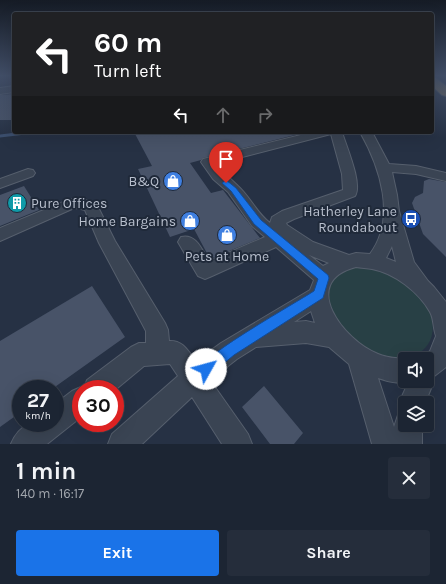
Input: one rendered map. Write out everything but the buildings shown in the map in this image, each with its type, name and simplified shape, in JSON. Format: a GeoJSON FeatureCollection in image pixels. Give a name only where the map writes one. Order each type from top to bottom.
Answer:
{"type":"FeatureCollection","features":[{"type":"Feature","properties":{"kind":"street"},"geometry":{"type":"LineString","coordinates":[[319,134],[207,162],[218,176],[233,189],[258,222],[278,234],[307,247],[348,262]]}},
{"type":"Feature","properties":{"kind":"street"},"geometry":{"type":"LineString","coordinates":[[367,134],[378,153],[384,168],[390,194],[391,212],[388,238],[381,253],[374,262]]}},
{"type":"Feature","properties":{"kind":"street"},"geometry":{"type":"LineString","coordinates":[[338,136],[349,174],[350,193],[288,215],[278,221],[278,234],[321,286],[320,308],[326,323],[336,337],[359,357],[377,366],[398,371]]}},
{"type":"Feature","properties":{"kind":"street"},"geometry":{"type":"LineString","coordinates":[[384,168],[416,170],[445,176]]}},
{"type":"Feature","properties":{"kind":"street"},"geometry":{"type":"LineString","coordinates":[[0,184],[28,173]]}},
{"type":"Feature","properties":{"kind":"street"},"geometry":{"type":"LineString","coordinates":[[0,235],[68,205],[78,203],[91,207],[108,243],[157,330],[158,354]]}},
{"type":"Feature","properties":{"kind":"street"},"geometry":{"type":"LineString","coordinates":[[391,212],[406,265],[436,304],[437,350],[415,396]]}},
{"type":"Feature","properties":{"kind":"street"},"geometry":{"type":"LineString","coordinates":[[187,242],[206,271],[278,234]]}},
{"type":"Feature","properties":{"kind":"street"},"geometry":{"type":"LineString","coordinates":[[122,444],[194,378],[229,351],[255,336],[321,286],[334,268],[348,262],[374,262],[392,268],[410,278],[426,292]]}},
{"type":"Feature","properties":{"kind":"street"},"geometry":{"type":"LineString","coordinates":[[255,336],[306,332],[336,337]]}},
{"type":"Feature","properties":{"kind":"street"},"geometry":{"type":"LineString","coordinates":[[107,380],[139,355],[175,352],[238,444]]}},
{"type":"Feature","properties":{"kind":"street"},"geometry":{"type":"LineString","coordinates":[[359,357],[386,444]]}},
{"type":"Feature","properties":{"kind":"street"},"geometry":{"type":"LineString","coordinates":[[64,414],[72,407]]}},
{"type":"Feature","properties":{"kind":"street"},"geometry":{"type":"LineString","coordinates":[[25,444],[40,432]]}},
{"type":"Feature","properties":{"kind":"street"},"geometry":{"type":"LineString","coordinates":[[408,432],[408,444]]}},
{"type":"Feature","properties":{"kind":"green space"},"geometry":{"type":"Polygon","coordinates":[[[367,266],[387,272],[395,275],[405,282],[421,296],[432,318],[433,327],[432,336],[422,351],[398,352],[398,357],[381,355],[362,346],[345,332],[333,315],[328,298],[330,283],[343,271],[367,266]]]}},
{"type":"Feature","properties":{"kind":"waterway"},"geometry":{"type":"LineString","coordinates":[[0,136],[17,134]]}},
{"type":"Feature","properties":{"kind":"place","name":"B&Q"},"geometry":{"type":"Point","coordinates":[173,181]}},
{"type":"Feature","properties":{"kind":"place","name":"Pure Offices"},"geometry":{"type":"Point","coordinates":[17,203]}},
{"type":"Feature","properties":{"kind":"place","name":"Hatherley Lane Roundabout"},"geometry":{"type":"Point","coordinates":[411,219]}},
{"type":"Feature","properties":{"kind":"place","name":"Home Bargains"},"geometry":{"type":"Point","coordinates":[190,221]}},
{"type":"Feature","properties":{"kind":"place","name":"Pets at Home"},"geometry":{"type":"Point","coordinates":[227,235]}},
{"type":"Feature","properties":{"kind":"route"},"geometry":{"type":"LineString","coordinates":[[206,369],[229,351],[319,295],[320,286],[324,278],[258,222],[247,206],[226,183]]}}]}
